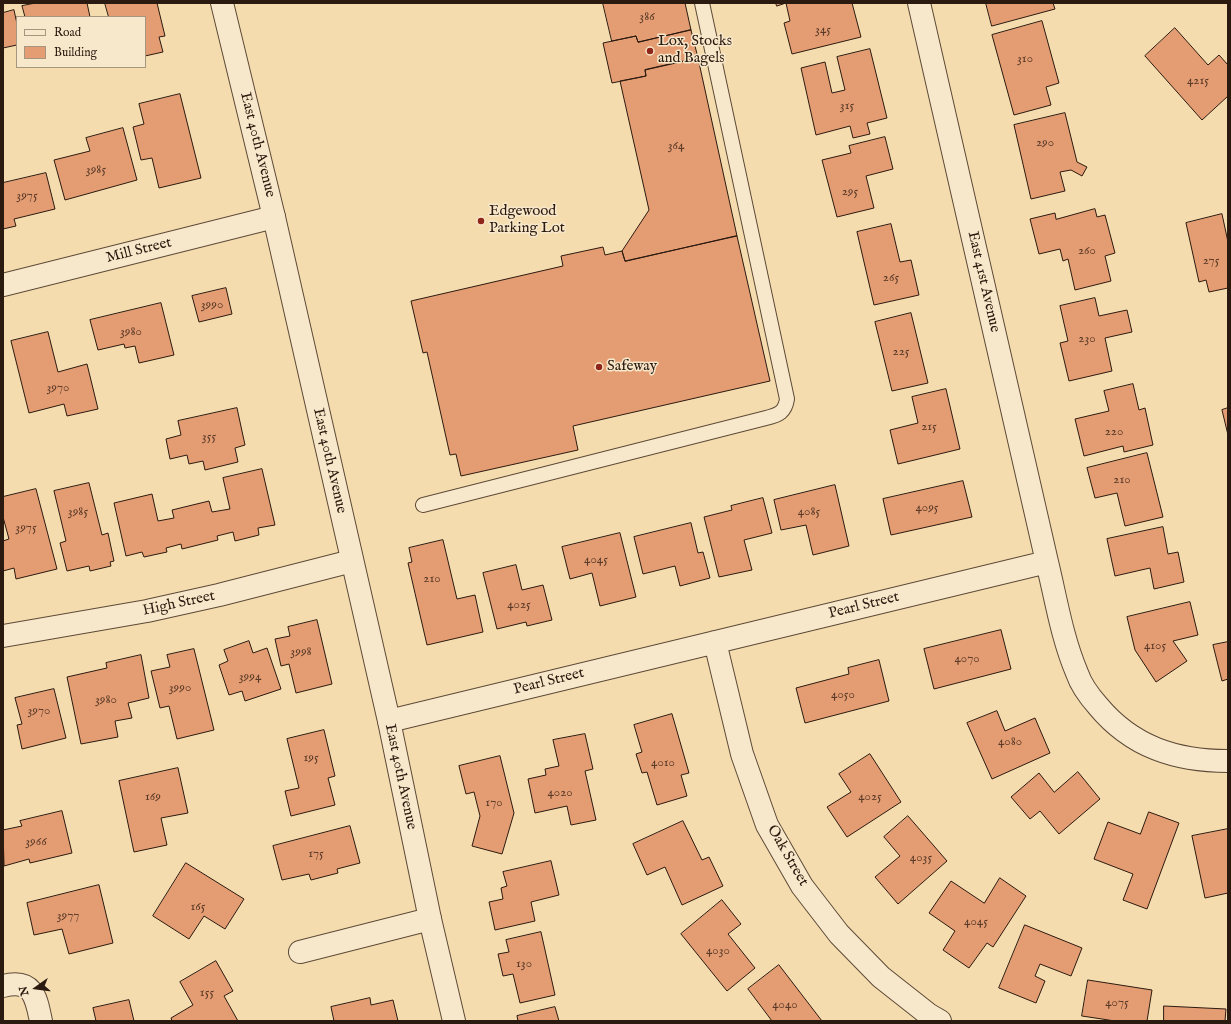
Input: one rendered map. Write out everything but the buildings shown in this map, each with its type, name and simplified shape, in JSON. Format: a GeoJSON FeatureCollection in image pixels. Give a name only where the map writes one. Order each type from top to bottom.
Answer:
{"type":"FeatureCollection","features":[{"type":"Feature","properties":{"kind":"street","name":"East 40th Avenue"},"geometry":{"type":"LineString","coordinates":[[222,3],[274,217],[454,1021]]}},
{"type":"Feature","properties":{"kind":"street","name":"East 41st Avenue"},"geometry":{"type":"LineString","coordinates":[[919,3],[1047,562]]}},
{"type":"Feature","properties":{"kind":"street","name":"Mill Street"},"geometry":{"type":"LineString","coordinates":[[3,285],[274,217]]}},
{"type":"Feature","properties":{"kind":"street","name":"High Street"},"geometry":{"type":"LineString","coordinates":[[3,636],[147,611],[220,595],[352,561]]}},
{"type":"Feature","properties":{"kind":"street","name":"Pearl Street"},"geometry":{"type":"LineString","coordinates":[[388,721],[1047,562]]}},
{"type":"Feature","properties":{"kind":"street"},"geometry":{"type":"LineString","coordinates":[[1047,562],[1068,647],[1077,675],[1091,698],[1110,720],[1127,734],[1166,753],[1206,761],[1228,761]]}},
{"type":"Feature","properties":{"kind":"street","name":"Oak Street"},"geometry":{"type":"LineString","coordinates":[[715,642],[744,761],[767,825],[802,886],[839,934],[881,977],[928,1014],[940,1021]]}},
{"type":"Feature","properties":{"kind":"street"},"geometry":{"type":"LineString","coordinates":[[300,952],[430,919]]}},
{"type":"Feature","properties":{"kind":"street"},"geometry":{"type":"LineString","coordinates":[[3,986],[19,984],[27,987],[34,995],[41,1021]]}},
{"type":"Feature","properties":{"kind":"lane"},"geometry":{"type":"LineString","coordinates":[[423,505],[766,418],[781,412],[786,406],[787,399],[702,3]]}},
{"type":"Feature","properties":{"kind":"place","name":"Lox, Stocks and Bagels"},"geometry":{"type":"Point","coordinates":[650,51]}},
{"type":"Feature","properties":{"kind":"place","name":"Edgewood Parking Lot"},"geometry":{"type":"Point","coordinates":[481,221]}},
{"type":"Feature","properties":{"kind":"place","name":"Safeway"},"geometry":{"type":"Point","coordinates":[599,367]}}]}
